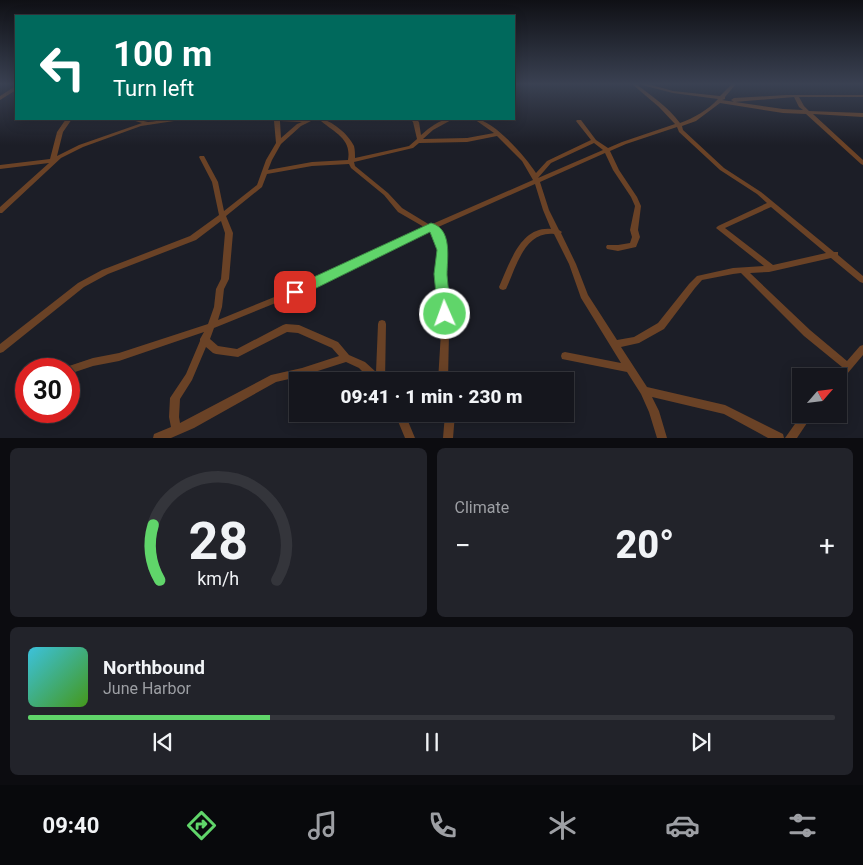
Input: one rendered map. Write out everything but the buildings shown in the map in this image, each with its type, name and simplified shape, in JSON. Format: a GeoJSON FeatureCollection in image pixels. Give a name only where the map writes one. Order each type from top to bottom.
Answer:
{"type":"FeatureCollection","features":[{"type":"Feature","properties":{"kind":"street"},"geometry":{"type":"LineString","coordinates":[[657,104],[680,126],[681,131],[705,151],[714,162],[772,204],[863,280]]}},
{"type":"Feature","properties":{"kind":"street"},"geometry":{"type":"LineString","coordinates":[[80,366],[118,357],[211,326],[312,286],[431,227],[536,179],[607,150],[694,120],[714,104]]}},
{"type":"Feature","properties":{"kind":"street"},"geometry":{"type":"LineString","coordinates":[[749,104],[783,111],[863,116]]}},
{"type":"Feature","properties":{"kind":"street"},"geometry":{"type":"LineString","coordinates":[[802,104],[863,163]]}},
{"type":"Feature","properties":{"kind":"street"},"geometry":{"type":"LineString","coordinates":[[53,161],[60,132],[68,120]]}},
{"type":"Feature","properties":{"kind":"street"},"geometry":{"type":"LineString","coordinates":[[137,120],[147,123]]}},
{"type":"Feature","properties":{"kind":"street"},"geometry":{"type":"LineString","coordinates":[[0,211],[18,197],[53,161],[80,146],[147,123],[167,120]]}},
{"type":"Feature","properties":{"kind":"street"},"geometry":{"type":"LineString","coordinates":[[274,120],[279,143]]}},
{"type":"Feature","properties":{"kind":"street"},"geometry":{"type":"LineString","coordinates":[[0,349],[81,285],[105,272],[193,238],[260,186],[269,160],[279,143],[299,125],[310,120]]}},
{"type":"Feature","properties":{"kind":"street"},"geometry":{"type":"LineString","coordinates":[[323,120],[343,135],[352,150],[351,161]]}},
{"type":"Feature","properties":{"kind":"street"},"geometry":{"type":"LineString","coordinates":[[414,120],[420,140]]}},
{"type":"Feature","properties":{"kind":"street"},"geometry":{"type":"LineString","coordinates":[[265,173],[312,164],[351,161],[411,147],[431,129],[448,120]]}},
{"type":"Feature","properties":{"kind":"street"},"geometry":{"type":"LineString","coordinates":[[478,120],[498,134],[536,179],[548,216],[558,232],[580,282],[584,296],[605,333],[616,344],[628,368],[644,391],[654,412],[662,438]]}},
{"type":"Feature","properties":{"kind":"street"},"geometry":{"type":"LineString","coordinates":[[579,121],[594,141],[607,150],[638,206],[634,230],[636,237],[633,244],[618,248],[610,246]]}},
{"type":"Feature","properties":{"kind":"street"},"geometry":{"type":"LineString","coordinates":[[420,140],[467,140],[498,134]]}},
{"type":"Feature","properties":{"kind":"street"},"geometry":{"type":"LineString","coordinates":[[536,179],[549,162],[594,141]]}},
{"type":"Feature","properties":{"kind":"street"},"geometry":{"type":"LineString","coordinates":[[176,430],[174,417],[175,398],[189,377],[211,326],[218,307],[220,289],[225,279],[229,233],[222,215],[215,182],[202,157]]}},
{"type":"Feature","properties":{"kind":"street"},"geometry":{"type":"LineString","coordinates":[[0,168],[53,161]]}},
{"type":"Feature","properties":{"kind":"street"},"geometry":{"type":"LineString","coordinates":[[351,161],[400,210],[436,231],[443,250],[441,274],[444,285],[443,372]]}},
{"type":"Feature","properties":{"kind":"street"},"geometry":{"type":"LineString","coordinates":[[771,268],[720,228],[772,204]]}},
{"type":"Feature","properties":{"kind":"street"},"geometry":{"type":"LineString","coordinates":[[503,287],[515,256],[524,244],[534,235],[548,230],[558,232]]}},
{"type":"Feature","properties":{"kind":"street"},"geometry":{"type":"LineString","coordinates":[[616,344],[636,340],[661,326],[700,278],[742,270],[771,268],[834,254]]}},
{"type":"Feature","properties":{"kind":"street"},"geometry":{"type":"LineString","coordinates":[[742,270],[807,333],[848,367],[863,349]]}},
{"type":"Feature","properties":{"kind":"street"},"geometry":{"type":"LineString","coordinates":[[379,372],[382,324]]}},
{"type":"Feature","properties":{"kind":"street"},"geometry":{"type":"LineString","coordinates":[[204,339],[216,350],[238,353],[269,339],[286,328],[299,329],[336,345],[346,358],[362,365],[369,372]]}},
{"type":"Feature","properties":{"kind":"street"},"geometry":{"type":"LineString","coordinates":[[565,356],[628,368]]}},
{"type":"Feature","properties":{"kind":"street"},"geometry":{"type":"LineString","coordinates":[[158,438],[274,378],[302,372],[346,358]]}},
{"type":"Feature","properties":{"kind":"street"},"geometry":{"type":"LineString","coordinates":[[644,391],[725,410],[779,438]]}},
{"type":"Feature","properties":{"kind":"street"},"geometry":{"type":"LineString","coordinates":[[403,422],[410,438]]}},
{"type":"Feature","properties":{"kind":"street"},"geometry":{"type":"LineString","coordinates":[[448,438],[449,422]]}},
{"type":"Feature","properties":{"kind":"street"},"geometry":{"type":"LineString","coordinates":[[790,438],[801,423]]}},
{"type":"Feature","properties":{"kind":"route"},"geometry":{"type":"LineString","coordinates":[[295,292],[312,286],[431,227],[436,231],[443,250],[441,274],[444,285],[445,314]]}}]}
